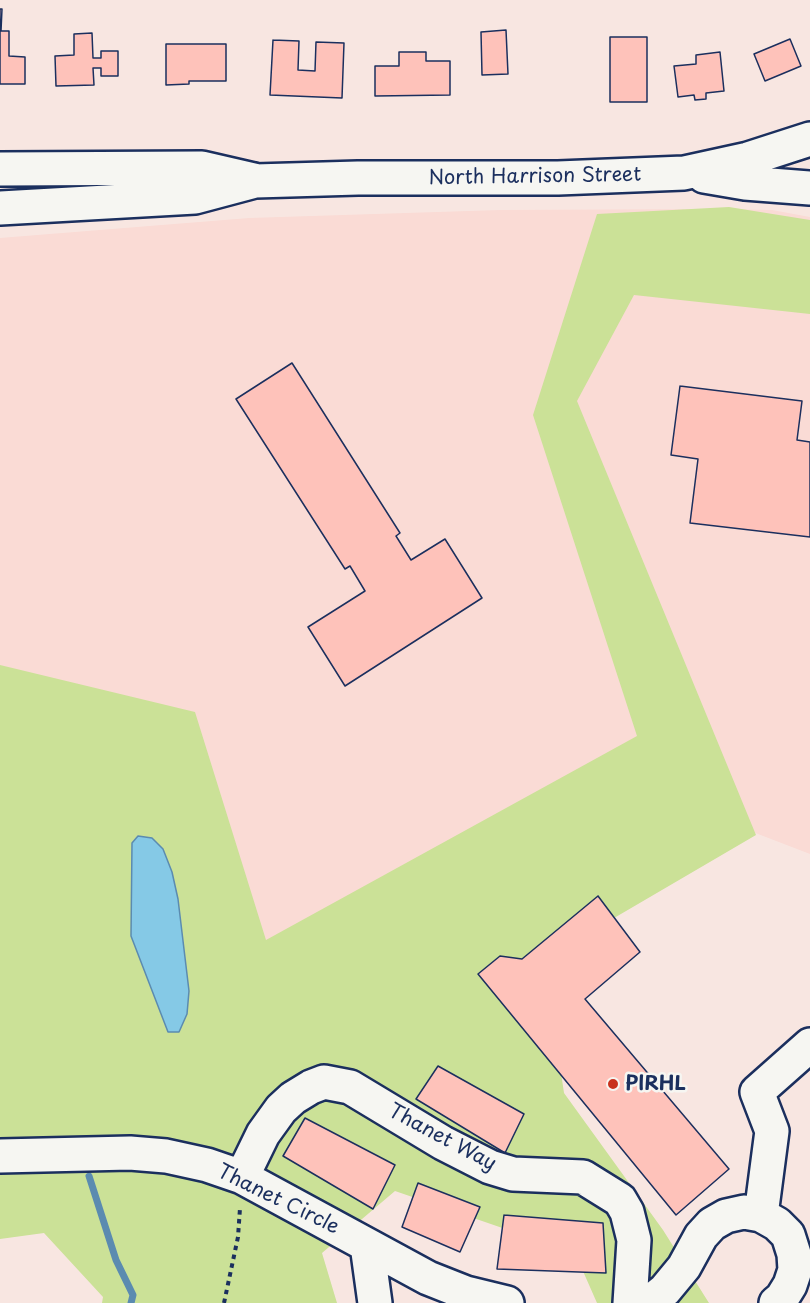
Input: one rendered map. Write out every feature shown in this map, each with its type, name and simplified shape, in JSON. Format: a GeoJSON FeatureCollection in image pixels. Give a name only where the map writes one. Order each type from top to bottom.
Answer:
{"type":"FeatureCollection","features":[{"type":"Feature","properties":{"kind":"street","name":"North Harrison Street"},"geometry":{"type":"LineString","coordinates":[[0,208],[195,197],[255,181],[358,178],[568,178],[684,173],[748,159],[810,139]]}},
{"type":"Feature","properties":{"kind":"street","name":"North Harrison Street"},"geometry":{"type":"LineString","coordinates":[[0,168],[202,168],[255,181]]}},
{"type":"Feature","properties":{"kind":"street"},"geometry":{"type":"LineString","coordinates":[[684,173],[745,183],[810,188]]}},
{"type":"Feature","properties":{"kind":"street"},"geometry":{"type":"LineString","coordinates":[[761,1215],[772,1131],[757,1092],[810,1045]]}},
{"type":"Feature","properties":{"kind":"street","name":"Thanet Way"},"geometry":{"type":"LineString","coordinates":[[242,1177],[263,1134],[281,1109],[293,1098],[324,1082],[350,1087],[443,1143],[490,1167],[513,1174],[582,1177],[620,1200],[627,1212],[634,1240],[630,1303]]}},
{"type":"Feature","properties":{"kind":"street","name":"Thanet Circle"},"geometry":{"type":"LineString","coordinates":[[0,1156],[130,1153],[166,1156],[207,1165],[242,1177],[428,1278],[466,1293],[507,1303]]}},
{"type":"Feature","properties":{"kind":"street"},"geometry":{"type":"LineString","coordinates":[[650,1303],[665,1290],[684,1267],[701,1236],[712,1224],[726,1216],[744,1212],[761,1215],[777,1224],[799,1231],[794,1254],[795,1270],[790,1285],[776,1303]]}},
{"type":"Feature","properties":{"kind":"street"},"geometry":{"type":"LineString","coordinates":[[367,1245],[375,1303]]}},
{"type":"Feature","properties":{"kind":"path"},"geometry":{"type":"LineString","coordinates":[[224,1303],[238,1237],[242,1177]]}},
{"type":"Feature","properties":{"kind":"shaded area"},"geometry":{"type":"Polygon","coordinates":[[[500,210],[772,210],[810,217],[810,854],[719,819],[279,999],[0,743],[0,238],[249,218],[500,210]]]}},
{"type":"Feature","properties":{"kind":"green space"},"geometry":{"type":"Polygon","coordinates":[[[729,207],[810,220],[810,314],[634,295],[577,401],[756,835],[544,959],[564,1093],[663,1230],[709,1303],[597,1303],[575,1253],[395,1191],[322,1253],[337,1303],[102,1303],[103,1297],[44,1233],[0,1239],[0,665],[195,712],[266,940],[637,736],[533,415],[597,214],[729,207]]]}},
{"type":"Feature","properties":{"kind":"water"},"geometry":{"type":"Polygon","coordinates":[[[138,836],[152,838],[163,849],[172,872],[178,899],[189,991],[187,1014],[179,1032],[168,1032],[131,936],[132,843],[138,836]]]}},
{"type":"Feature","properties":{"kind":"building"},"geometry":{"type":"Polygon","coordinates":[[[0,9],[2,9],[1,31],[9,31],[9,56],[25,57],[25,84],[0,84],[0,9]]]}},
{"type":"Feature","properties":{"kind":"building"},"geometry":{"type":"Polygon","coordinates":[[[506,30],[508,74],[482,75],[481,32],[506,30]]]}},
{"type":"Feature","properties":{"kind":"building"},"geometry":{"type":"Polygon","coordinates":[[[92,33],[93,58],[101,58],[101,51],[118,51],[118,76],[101,76],[101,68],[93,68],[94,85],[56,86],[55,56],[74,55],[74,34],[92,33]]]}},
{"type":"Feature","properties":{"kind":"building"},"geometry":{"type":"Polygon","coordinates":[[[610,37],[647,37],[647,102],[610,102],[610,37]]]}},
{"type":"Feature","properties":{"kind":"building"},"geometry":{"type":"Polygon","coordinates":[[[790,39],[801,66],[765,81],[754,54],[790,39]]]}},
{"type":"Feature","properties":{"kind":"building"},"geometry":{"type":"Polygon","coordinates":[[[273,40],[299,41],[298,70],[315,71],[316,42],[344,43],[342,98],[270,95],[273,40]]]}},
{"type":"Feature","properties":{"kind":"building"},"geometry":{"type":"Polygon","coordinates":[[[166,44],[226,44],[226,81],[189,81],[189,84],[166,85],[166,44]]]}},
{"type":"Feature","properties":{"kind":"building"},"geometry":{"type":"Polygon","coordinates":[[[399,52],[426,52],[426,61],[450,61],[450,95],[375,96],[375,66],[399,66],[399,52]]]}},
{"type":"Feature","properties":{"kind":"building"},"geometry":{"type":"Polygon","coordinates":[[[720,52],[724,91],[706,93],[706,99],[695,100],[694,95],[678,97],[674,66],[696,64],[696,55],[720,52]]]}},
{"type":"Feature","properties":{"kind":"building"},"geometry":{"type":"Polygon","coordinates":[[[292,363],[400,533],[396,536],[411,560],[445,539],[482,598],[345,686],[308,627],[365,591],[350,566],[345,569],[236,399],[292,363]]]}},
{"type":"Feature","properties":{"kind":"building"},"geometry":{"type":"Polygon","coordinates":[[[680,386],[802,401],[797,440],[810,442],[810,537],[690,523],[698,459],[671,455],[680,386]]]}},
{"type":"Feature","properties":{"kind":"building","name":"PIRHL"},"geometry":{"type":"Polygon","coordinates":[[[598,896],[640,952],[585,999],[729,1169],[676,1215],[478,974],[500,956],[522,959],[598,896]]]}},
{"type":"Feature","properties":{"kind":"building"},"geometry":{"type":"Polygon","coordinates":[[[438,1066],[524,1114],[505,1153],[416,1099],[438,1066]]]}},
{"type":"Feature","properties":{"kind":"building"},"geometry":{"type":"Polygon","coordinates":[[[305,1118],[395,1165],[373,1209],[283,1156],[305,1118]]]}},
{"type":"Feature","properties":{"kind":"building"},"geometry":{"type":"Polygon","coordinates":[[[418,1183],[480,1207],[460,1252],[402,1227],[418,1183]]]}},
{"type":"Feature","properties":{"kind":"building"},"geometry":{"type":"Polygon","coordinates":[[[504,1215],[603,1223],[606,1273],[497,1269],[504,1215]]]}},
{"type":"Feature","properties":{"kind":"waterway"},"geometry":{"type":"LineString","coordinates":[[89,1176],[116,1260],[133,1295],[131,1303]]}},
{"type":"Feature","properties":{"kind":"place","name":"PIRHL"},"geometry":{"type":"Point","coordinates":[613,1084]}}]}
